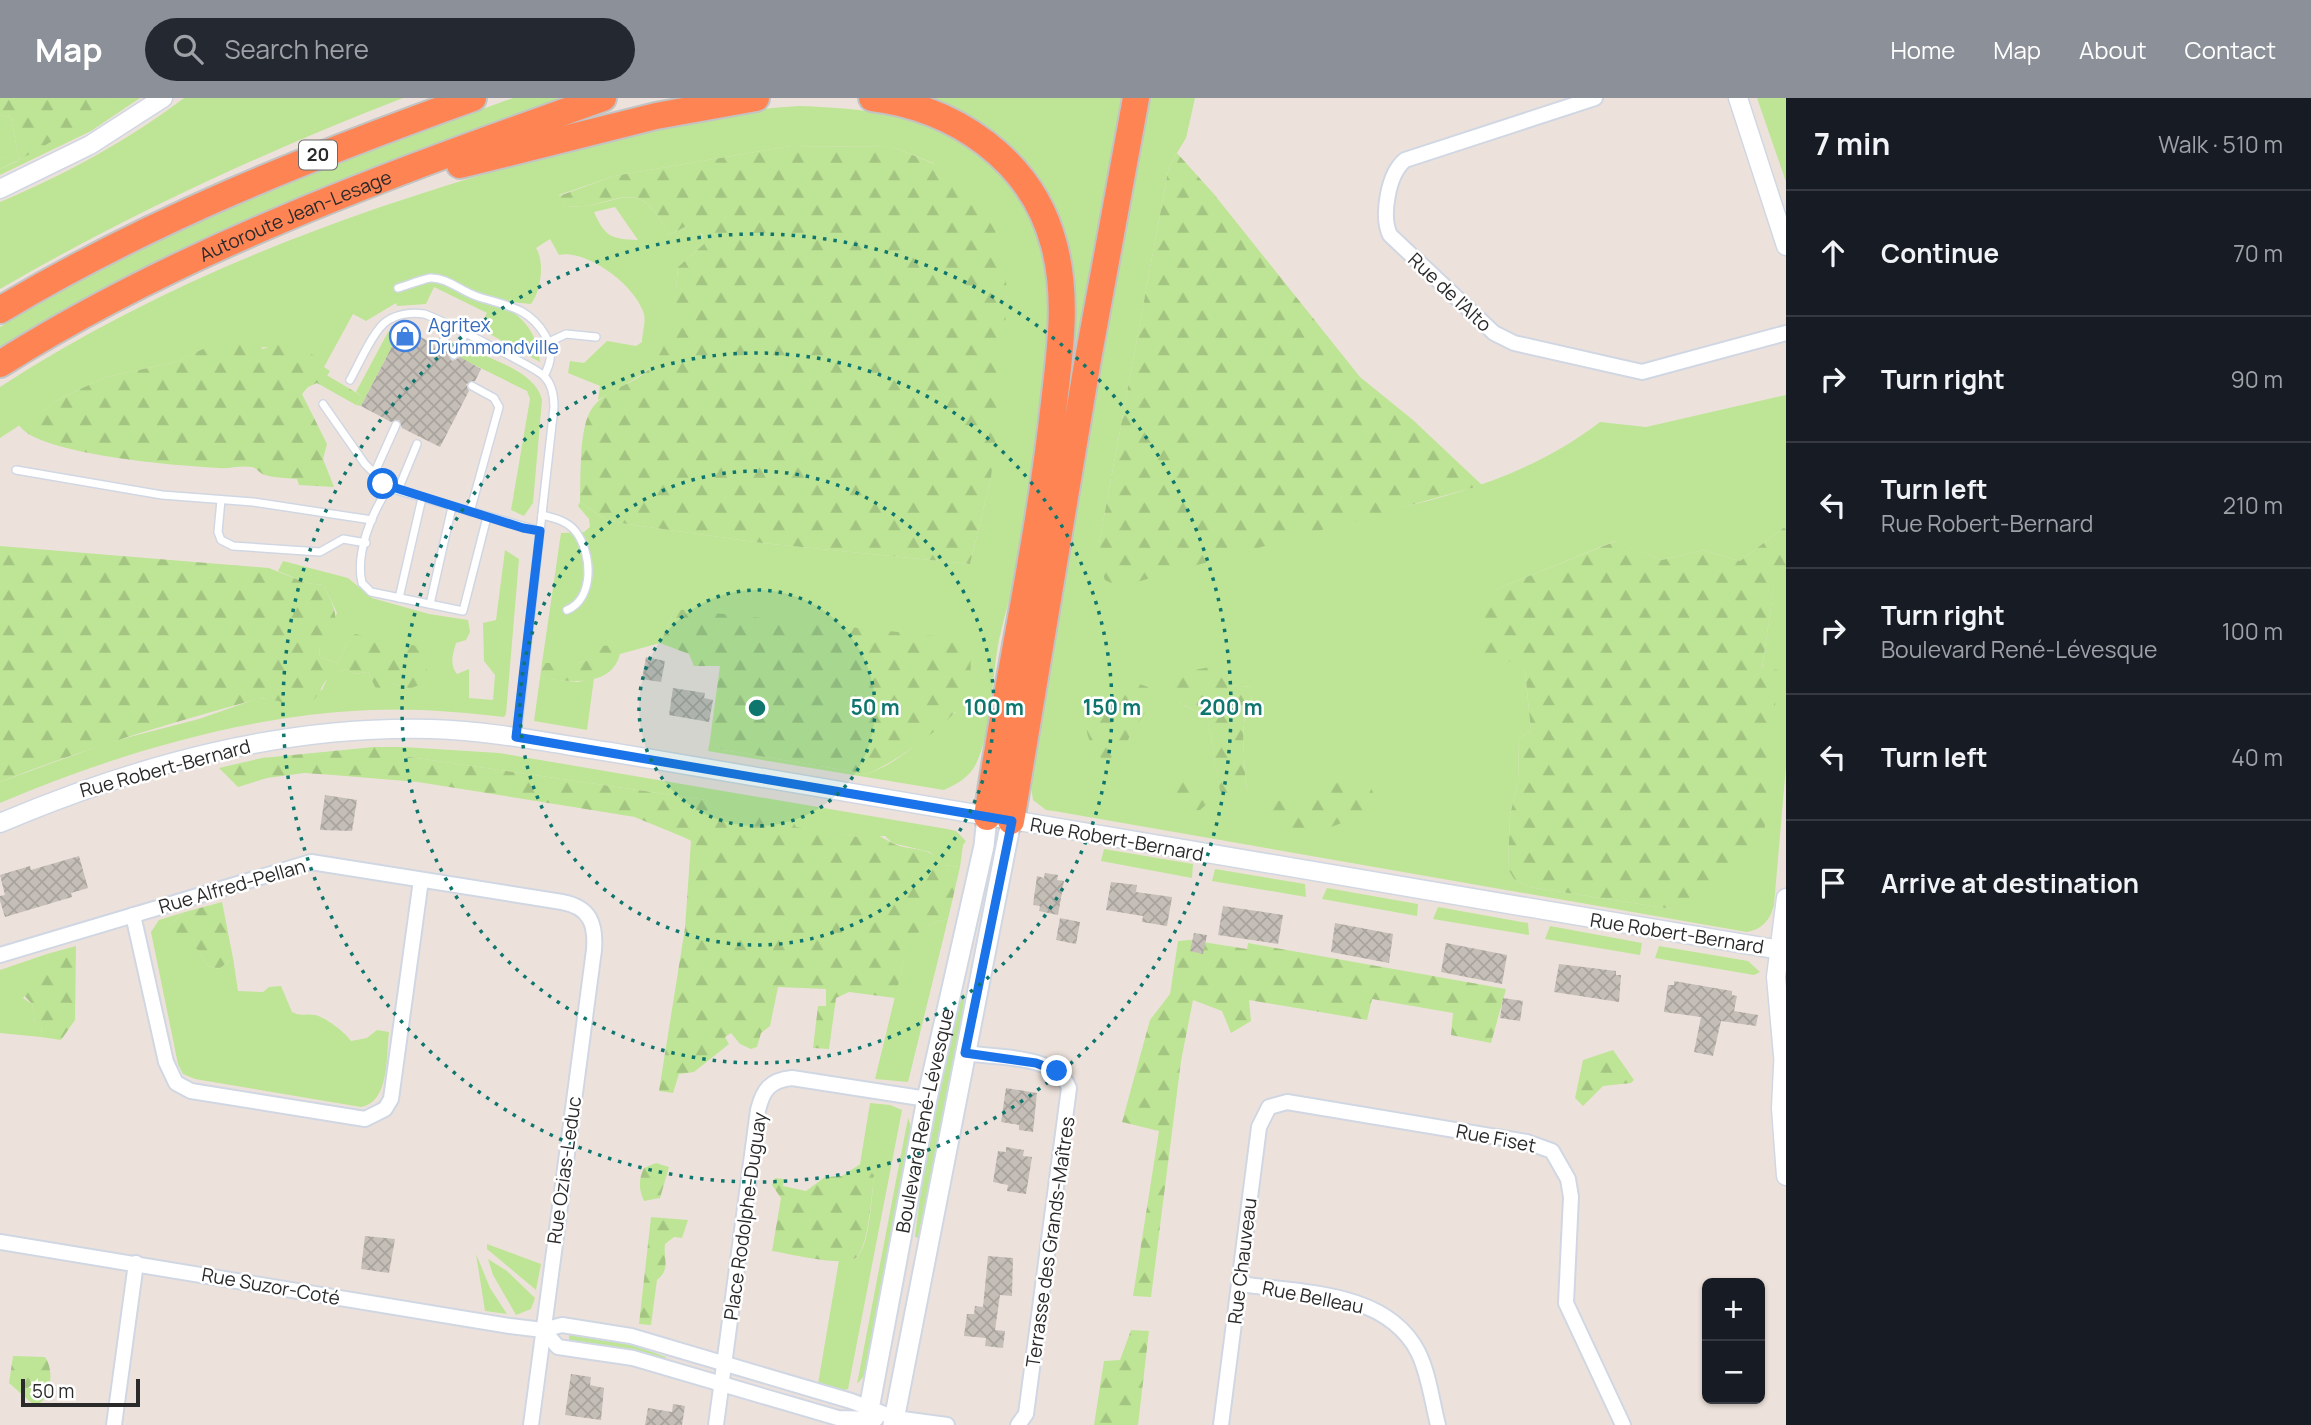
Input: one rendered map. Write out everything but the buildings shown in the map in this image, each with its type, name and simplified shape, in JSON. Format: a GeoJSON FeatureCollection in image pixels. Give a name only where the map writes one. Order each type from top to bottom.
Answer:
{"type":"FeatureCollection","features":[{"type":"Feature","properties":{"kind":"highway","name":"20"},"geometry":{"type":"LineString","coordinates":[[0,310],[120,243],[228,192],[317,155],[473,98]]}},
{"type":"Feature","properties":{"kind":"highway","name":"Autoroute Jean-Lesage"},"geometry":{"type":"LineString","coordinates":[[0,365],[94,310],[169,271],[337,196],[603,98]]}},
{"type":"Feature","properties":{"kind":"highway"},"geometry":{"type":"LineString","coordinates":[[337,196],[656,116],[756,98]]}},
{"type":"Feature","properties":{"kind":"highway"},"geometry":{"type":"LineString","coordinates":[[872,98],[906,103],[946,117],[991,146],[1014,170],[1033,196],[1048,227],[1058,259],[1062,309],[1047,465],[999,819]]}},
{"type":"Feature","properties":{"kind":"highway"},"geometry":{"type":"LineString","coordinates":[[999,819],[1136,98]]}},
{"type":"Feature","properties":{"kind":"main road","name":"Boulevard René-Lévesque"},"geometry":{"type":"LineString","coordinates":[[894,1421],[965,1053],[999,819]]}},
{"type":"Feature","properties":{"kind":"main road","name":"Boulevard René-Lévesque"},"geometry":{"type":"LineString","coordinates":[[867,1417],[927,1099],[985,846],[999,819]]}},
{"type":"Feature","properties":{"kind":"street"},"geometry":{"type":"LineString","coordinates":[[0,189],[80,150],[163,98]]}},
{"type":"Feature","properties":{"kind":"street","name":"Rue de l'Alto"},"geometry":{"type":"LineString","coordinates":[[1595,98],[1405,160],[1396,170],[1386,209],[1386,226],[1392,239],[1494,333],[1514,343],[1643,372],[1786,333]]}},
{"type":"Feature","properties":{"kind":"street"},"geometry":{"type":"LineString","coordinates":[[1738,98],[1786,246]]}},
{"type":"Feature","properties":{"kind":"street","name":"Rue Robert-Bernard"},"geometry":{"type":"LineString","coordinates":[[0,823],[71,794],[149,769],[211,752],[279,738],[394,729],[452,730],[516,737],[1783,950]]}},
{"type":"Feature","properties":{"kind":"street","name":"Rue Alfred-Pellan"},"geometry":{"type":"LineString","coordinates":[[0,955],[311,862],[571,903],[589,916]]}},
{"type":"Feature","properties":{"kind":"street"},"geometry":{"type":"LineString","coordinates":[[133,915],[166,1062],[176,1083],[191,1091],[365,1119],[385,1109],[391,1099],[421,880]]}},
{"type":"Feature","properties":{"kind":"street"},"geometry":{"type":"LineString","coordinates":[[1786,898],[1783,950],[1776,976],[1783,1055],[1781,1128],[1786,1176]]}},
{"type":"Feature","properties":{"kind":"street","name":"Rue Ozias-Leduc"},"geometry":{"type":"LineString","coordinates":[[531,1425],[594,950],[595,931],[589,916]]}},
{"type":"Feature","properties":{"kind":"street"},"geometry":{"type":"LineString","coordinates":[[1783,1055],[1786,1037]]}},
{"type":"Feature","properties":{"kind":"street","name":"Terrasse des Grands-Maîtres"},"geometry":{"type":"LineString","coordinates":[[965,1053],[1044,1065],[1063,1075],[1069,1088],[1026,1414],[1018,1425]]}},
{"type":"Feature","properties":{"kind":"street","name":"Place Rodolphe-Duguay"},"geometry":{"type":"LineString","coordinates":[[716,1425],[758,1110],[768,1087],[774,1081],[792,1078],[927,1099]]}},
{"type":"Feature","properties":{"kind":"street","name":"Rue Fiset"},"geometry":{"type":"LineString","coordinates":[[1275,1104],[1296,1103],[1513,1140],[1552,1151],[1564,1170],[1571,1191],[1566,1303],[1623,1425]]}},
{"type":"Feature","properties":{"kind":"street","name":"Rue Chauveau"},"geometry":{"type":"LineString","coordinates":[[1221,1425],[1259,1127],[1266,1111],[1275,1104]]}},
{"type":"Feature","properties":{"kind":"street","name":"Rue Suzor-Coté"},"geometry":{"type":"LineString","coordinates":[[0,1242],[543,1331],[562,1325],[631,1336],[782,1381],[867,1417],[894,1421]]}},
{"type":"Feature","properties":{"kind":"street"},"geometry":{"type":"LineString","coordinates":[[114,1425],[136,1264]]}},
{"type":"Feature","properties":{"kind":"street","name":"Rue Belleau"},"geometry":{"type":"LineString","coordinates":[[1240,1284],[1350,1301],[1384,1314],[1407,1335],[1418,1351],[1438,1425]]}},
{"type":"Feature","properties":{"kind":"street","name":"Rue Suzor-Coté"},"geometry":{"type":"LineString","coordinates":[[543,1331],[558,1347],[633,1358],[848,1420],[867,1417]]}},
{"type":"Feature","properties":{"kind":"street"},"geometry":{"type":"LineString","coordinates":[[672,1369],[677,1351]]}},
{"type":"Feature","properties":{"kind":"street"},"geometry":{"type":"LineString","coordinates":[[776,1400],[782,1381]]}},
{"type":"Feature","properties":{"kind":"street"},"geometry":{"type":"LineString","coordinates":[[894,1421],[947,1425]]}},
{"type":"Feature","properties":{"kind":"lane"},"geometry":{"type":"LineString","coordinates":[[398,288],[430,278],[441,279],[475,296],[526,312],[537,322],[549,342],[550,364],[544,376]]}},
{"type":"Feature","properties":{"kind":"lane"},"geometry":{"type":"LineString","coordinates":[[350,380],[386,321],[413,313],[430,316],[544,376],[552,389],[555,407],[516,737]]}},
{"type":"Feature","properties":{"kind":"lane"},"geometry":{"type":"LineString","coordinates":[[440,347],[451,327]]}},
{"type":"Feature","properties":{"kind":"lane"},"geometry":{"type":"LineString","coordinates":[[454,355],[465,334]]}},
{"type":"Feature","properties":{"kind":"lane"},"geometry":{"type":"LineString","coordinates":[[549,342],[566,334],[596,337]]}},
{"type":"Feature","properties":{"kind":"lane"},"geometry":{"type":"LineString","coordinates":[[470,512],[499,407],[494,398],[472,386]]}},
{"type":"Feature","properties":{"kind":"lane"},"geometry":{"type":"LineString","coordinates":[[323,404],[374,474],[393,489],[540,531]]}},
{"type":"Feature","properties":{"kind":"lane"},"geometry":{"type":"LineString","coordinates":[[374,474],[396,425]]}},
{"type":"Feature","properties":{"kind":"lane"},"geometry":{"type":"LineString","coordinates":[[417,444],[393,489],[375,507],[359,573],[362,583],[371,592],[463,611],[487,517]]}},
{"type":"Feature","properties":{"kind":"lane"},"geometry":{"type":"LineString","coordinates":[[16,470],[162,495],[372,520]]}},
{"type":"Feature","properties":{"kind":"lane"},"geometry":{"type":"LineString","coordinates":[[399,598],[422,498]]}},
{"type":"Feature","properties":{"kind":"lane"},"geometry":{"type":"LineString","coordinates":[[221,500],[218,531],[221,540],[233,547],[320,552],[343,539],[366,543]]}},
{"type":"Feature","properties":{"kind":"lane"},"geometry":{"type":"LineString","coordinates":[[430,604],[452,507]]}},
{"type":"Feature","properties":{"kind":"lane"},"geometry":{"type":"LineString","coordinates":[[542,515],[570,525],[586,552],[588,570],[584,594],[575,607],[567,610]]}},
{"type":"Feature","properties":{"kind":"green space"},"geometry":{"type":"Polygon","coordinates":[[[0,98],[115,98],[19,160],[11,117],[0,115],[0,98]]]}},
{"type":"Feature","properties":{"kind":"green space"},"geometry":{"type":"Polygon","coordinates":[[[115,98],[140,98],[91,131],[0,175],[0,169],[18,161],[0,157],[0,115],[11,117],[19,160],[115,98]]]}},
{"type":"Feature","properties":{"kind":"green space"},"geometry":{"type":"Polygon","coordinates":[[[184,98],[403,98],[198,186],[98,235],[0,289],[0,202],[95,156],[184,98]]]}},
{"type":"Feature","properties":{"kind":"green space"},"geometry":{"type":"Polygon","coordinates":[[[513,98],[567,98],[348,178],[205,239],[67,309],[0,349],[0,327],[61,291],[186,227],[315,172],[513,98]]]}},
{"type":"Feature","properties":{"kind":"green space"},"geometry":{"type":"Polygon","coordinates":[[[914,98],[1129,98],[1050,492],[1052,218],[914,98]]]}},
{"type":"Feature","properties":{"kind":"green space"},"geometry":{"type":"Polygon","coordinates":[[[1149,98],[1195,98],[1186,138],[1169,166],[1099,544],[1100,565],[1374,513],[1454,494],[1530,465],[1600,422],[1646,427],[1786,395],[1786,526],[1740,561],[1703,550],[1662,560],[1615,541],[1497,589],[1489,631],[1476,645],[1516,657],[1525,671],[1531,731],[1519,738],[1518,782],[1510,815],[1508,869],[1514,879],[1529,887],[1672,909],[1778,670],[1762,669],[1774,586],[1786,586],[1786,766],[1774,905],[1768,919],[1762,926],[1747,932],[1046,810],[1033,800],[1030,781],[1082,464],[1149,98]],[[1227,665],[1179,703],[1207,716],[1220,790],[1247,790],[1243,730],[1252,687],[1231,685],[1227,665]]]}},
{"type":"Feature","properties":{"kind":"green space"},"geometry":{"type":"Polygon","coordinates":[[[1757,98],[1786,98],[1786,182],[1757,98]]]}},
{"type":"Feature","properties":{"kind":"green space"},"geometry":{"type":"Polygon","coordinates":[[[800,106],[872,112],[906,118],[937,128],[967,143],[993,163],[1016,190],[1035,224],[1043,246],[1050,293],[1049,341],[1021,548],[999,640],[984,742],[973,769],[956,784],[944,790],[708,751],[710,740],[723,750],[867,774],[903,755],[956,712],[675,609],[660,643],[620,654],[615,645],[600,650],[593,659],[578,663],[542,663],[561,533],[584,532],[590,527],[589,519],[578,506],[580,502],[606,520],[627,524],[762,543],[970,564],[991,478],[1007,293],[933,163],[893,147],[790,146],[614,176],[559,195],[566,206],[635,198],[646,203],[669,235],[689,225],[700,232],[704,244],[678,267],[672,323],[663,350],[656,361],[641,375],[598,400],[600,386],[568,373],[570,361],[584,363],[607,341],[636,346],[642,342],[644,314],[639,303],[621,281],[583,258],[559,255],[550,239],[536,248],[541,268],[539,284],[531,304],[512,302],[510,310],[531,332],[540,362],[479,328],[487,313],[434,287],[426,304],[397,306],[396,303],[366,321],[353,314],[324,367],[330,371],[327,376],[317,370],[323,360],[274,347],[204,349],[176,362],[106,377],[63,397],[0,438],[0,387],[63,348],[128,313],[261,252],[399,201],[540,158],[669,124],[767,108],[800,106]],[[615,207],[594,212],[610,235],[638,240],[615,207]]]}},
{"type":"Feature","properties":{"kind":"green space"},"geometry":{"type":"Polygon","coordinates":[[[790,146],[893,147],[932,163],[979,203],[995,231],[1004,257],[1007,293],[1002,380],[991,478],[970,564],[762,543],[627,524],[606,520],[580,502],[582,447],[588,416],[607,394],[642,375],[658,357],[672,320],[678,267],[704,244],[702,234],[689,225],[669,235],[646,203],[635,198],[624,197],[583,206],[566,206],[559,196],[614,176],[790,146]]]}},
{"type":"Feature","properties":{"kind":"green space"},"geometry":{"type":"Polygon","coordinates":[[[1177,153],[1213,193],[1360,377],[1413,420],[1482,485],[1119,587],[1105,580],[1099,565],[1099,544],[1169,166],[1177,153]]]}},
{"type":"Feature","properties":{"kind":"green space"},"geometry":{"type":"Polygon","coordinates":[[[0,157],[19,160],[15,162],[0,169],[0,157]]]}},
{"type":"Feature","properties":{"kind":"green space"},"geometry":{"type":"Polygon","coordinates":[[[395,329],[397,337],[361,406],[356,405],[362,396],[356,392],[388,332],[395,329]]]}},
{"type":"Feature","properties":{"kind":"green space"},"geometry":{"type":"Polygon","coordinates":[[[285,341],[323,360],[318,370],[362,396],[356,405],[317,383],[302,394],[327,444],[323,459],[334,487],[299,485],[297,479],[265,475],[252,467],[174,465],[80,451],[52,444],[31,435],[19,425],[63,397],[106,377],[176,362],[203,349],[253,342],[263,349],[285,341]]]}},
{"type":"Feature","properties":{"kind":"green space"},"geometry":{"type":"Polygon","coordinates":[[[463,346],[521,374],[531,381],[542,400],[533,503],[524,516],[511,510],[530,399],[527,391],[458,357],[463,346]]]}},
{"type":"Feature","properties":{"kind":"green space"},"geometry":{"type":"Polygon","coordinates":[[[1786,526],[1786,586],[1774,587],[1762,668],[1778,670],[1763,849],[1672,909],[1529,887],[1514,879],[1508,869],[1510,815],[1518,782],[1519,738],[1531,731],[1525,671],[1515,657],[1499,670],[1476,645],[1489,630],[1478,610],[1497,589],[1616,541],[1662,560],[1703,550],[1740,561],[1786,526]]]}},
{"type":"Feature","properties":{"kind":"green space"},"geometry":{"type":"Polygon","coordinates":[[[0,546],[269,568],[306,583],[324,585],[335,611],[335,618],[331,632],[319,649],[320,657],[338,663],[347,643],[355,634],[417,646],[427,656],[427,672],[419,685],[409,689],[391,683],[381,689],[375,687],[368,672],[355,674],[347,669],[328,678],[314,699],[305,705],[269,699],[254,700],[126,738],[0,782],[0,546]]]}},
{"type":"Feature","properties":{"kind":"green space"},"geometry":{"type":"Polygon","coordinates":[[[505,550],[519,559],[504,717],[388,710],[323,713],[276,720],[181,740],[135,753],[0,803],[0,782],[110,742],[199,719],[256,699],[282,699],[322,690],[329,675],[347,669],[355,674],[368,672],[375,687],[391,683],[409,689],[347,643],[338,663],[320,657],[319,649],[337,613],[324,585],[306,583],[278,571],[283,561],[348,578],[372,598],[429,614],[468,620],[470,632],[466,640],[456,643],[453,666],[457,674],[469,669],[469,698],[493,700],[495,675],[484,661],[483,623],[496,620],[505,550]]]}},
{"type":"Feature","properties":{"kind":"green space"},"geometry":{"type":"Polygon","coordinates":[[[675,609],[947,637],[971,648],[968,692],[963,703],[940,727],[909,751],[867,774],[723,750],[710,740],[720,666],[694,666],[689,654],[660,643],[675,609]]]}},
{"type":"Feature","properties":{"kind":"green space"},"geometry":{"type":"Polygon","coordinates":[[[616,645],[620,654],[615,665],[608,673],[598,678],[575,681],[540,678],[542,663],[578,663],[593,659],[601,646],[616,645]]]}},
{"type":"Feature","properties":{"kind":"green space"},"geometry":{"type":"Polygon","coordinates":[[[1218,661],[1227,665],[1231,685],[1252,687],[1243,730],[1247,790],[1229,799],[1220,791],[1207,716],[1179,703],[1170,689],[1174,674],[1210,667],[1218,661]]]}},
{"type":"Feature","properties":{"kind":"green space"},"geometry":{"type":"Polygon","coordinates":[[[540,678],[578,682],[594,678],[587,730],[534,721],[540,678]]]}},
{"type":"Feature","properties":{"kind":"green space"},"geometry":{"type":"Polygon","coordinates":[[[1137,683],[1148,687],[1148,705],[1125,750],[1115,758],[1104,761],[1093,747],[1088,734],[1090,712],[1108,695],[1137,683]]]}},
{"type":"Feature","properties":{"kind":"green space"},"geometry":{"type":"Polygon","coordinates":[[[374,747],[403,747],[403,756],[707,800],[712,815],[746,820],[757,814],[791,817],[796,827],[859,837],[867,831],[899,846],[933,854],[943,865],[960,867],[948,919],[933,923],[914,938],[904,959],[895,998],[849,992],[836,998],[829,1049],[813,1048],[818,1006],[826,1006],[826,989],[778,987],[770,1026],[761,1033],[757,1047],[751,1049],[740,1044],[731,1033],[725,1037],[729,1044],[694,1072],[679,1074],[673,1093],[659,1091],[685,928],[691,841],[635,817],[418,782],[304,773],[267,778],[238,787],[219,768],[262,758],[374,747]]]}},
{"type":"Feature","properties":{"kind":"green space"},"geometry":{"type":"Polygon","coordinates":[[[403,747],[499,753],[947,829],[956,831],[966,841],[960,867],[943,865],[930,852],[892,843],[885,836],[859,837],[711,815],[707,800],[403,756],[403,747]]]}},
{"type":"Feature","properties":{"kind":"green space"},"geometry":{"type":"Polygon","coordinates":[[[1181,775],[1193,777],[1204,786],[1209,802],[1200,810],[1188,812],[1180,803],[1174,785],[1181,775]]]}},
{"type":"Feature","properties":{"kind":"green space"},"geometry":{"type":"Polygon","coordinates":[[[1347,781],[1371,788],[1381,809],[1371,819],[1355,818],[1299,839],[1272,819],[1268,805],[1281,800],[1301,802],[1320,785],[1347,781]]]}},
{"type":"Feature","properties":{"kind":"green space"},"geometry":{"type":"Polygon","coordinates":[[[1104,849],[1193,864],[1192,878],[1101,861],[1104,849]]]}},
{"type":"Feature","properties":{"kind":"green space"},"geometry":{"type":"Polygon","coordinates":[[[1215,869],[1305,884],[1306,897],[1212,881],[1215,869]]]}},
{"type":"Feature","properties":{"kind":"green space"},"geometry":{"type":"Polygon","coordinates":[[[1327,888],[1418,904],[1417,916],[1322,899],[1327,888]]]}},
{"type":"Feature","properties":{"kind":"green space"},"geometry":{"type":"Polygon","coordinates":[[[222,902],[233,958],[219,969],[208,966],[198,950],[173,934],[169,925],[185,912],[222,902]]]}},
{"type":"Feature","properties":{"kind":"green space"},"geometry":{"type":"Polygon","coordinates":[[[1438,907],[1528,923],[1529,935],[1433,919],[1438,907]]]}},
{"type":"Feature","properties":{"kind":"green space"},"geometry":{"type":"Polygon","coordinates":[[[185,912],[169,925],[198,950],[208,966],[219,969],[233,958],[238,991],[263,992],[269,987],[281,986],[292,1012],[324,1019],[340,1029],[351,1041],[367,1038],[377,1030],[389,1032],[385,1076],[377,1096],[361,1107],[195,1079],[183,1074],[178,1064],[151,932],[159,920],[185,912]]]}},
{"type":"Feature","properties":{"kind":"green space"},"geometry":{"type":"Polygon","coordinates":[[[948,919],[908,1082],[875,1079],[907,947],[924,928],[948,919]]]}},
{"type":"Feature","properties":{"kind":"green space"},"geometry":{"type":"Polygon","coordinates":[[[1550,926],[1642,943],[1640,955],[1545,939],[1550,926]]]}},
{"type":"Feature","properties":{"kind":"green space"},"geometry":{"type":"Polygon","coordinates":[[[1190,940],[1247,949],[1248,943],[1506,989],[1491,1043],[1451,1035],[1453,1013],[1372,999],[1367,1020],[1249,1000],[1251,1021],[1231,1033],[1222,1011],[1193,1000],[1181,1061],[1151,1297],[1133,1296],[1159,1131],[1122,1122],[1150,1020],[1170,994],[1178,941],[1190,940]]]}},
{"type":"Feature","properties":{"kind":"green space"},"geometry":{"type":"Polygon","coordinates":[[[76,946],[75,1020],[61,1040],[41,1037],[42,1026],[35,1023],[32,1004],[18,989],[30,973],[48,965],[47,954],[76,946]]]}},
{"type":"Feature","properties":{"kind":"green space"},"geometry":{"type":"Polygon","coordinates":[[[1659,946],[1748,961],[1760,972],[1754,975],[1655,958],[1659,946]]]}},
{"type":"Feature","properties":{"kind":"green space"},"geometry":{"type":"Polygon","coordinates":[[[47,954],[49,965],[23,998],[32,1004],[35,1023],[42,1025],[41,1037],[0,1033],[0,970],[47,954]]]}},
{"type":"Feature","properties":{"kind":"green space"},"geometry":{"type":"Polygon","coordinates":[[[961,994],[965,995],[956,1057],[918,1238],[915,1237],[924,1165],[961,994]]]}},
{"type":"Feature","properties":{"kind":"green space"},"geometry":{"type":"Polygon","coordinates":[[[1613,1050],[1634,1080],[1631,1083],[1603,1086],[1583,1106],[1575,1098],[1583,1060],[1613,1050]]]}},
{"type":"Feature","properties":{"kind":"green space"},"geometry":{"type":"Polygon","coordinates":[[[870,1103],[890,1105],[902,1110],[848,1389],[839,1391],[818,1384],[839,1260],[856,1258],[861,1252],[867,1232],[874,1175],[860,1164],[870,1103]]]}},
{"type":"Feature","properties":{"kind":"green space"},"geometry":{"type":"Polygon","coordinates":[[[908,1118],[912,1129],[865,1375],[857,1384],[908,1118]]]}},
{"type":"Feature","properties":{"kind":"green space"},"geometry":{"type":"Polygon","coordinates":[[[656,1163],[669,1167],[660,1198],[644,1201],[640,1185],[642,1172],[644,1168],[656,1163]]]}},
{"type":"Feature","properties":{"kind":"green space"},"geometry":{"type":"Polygon","coordinates":[[[862,1163],[874,1175],[866,1234],[859,1254],[854,1259],[814,1259],[772,1251],[781,1198],[772,1185],[775,1178],[784,1179],[783,1186],[806,1191],[825,1177],[842,1176],[862,1163]]]}},
{"type":"Feature","properties":{"kind":"green space"},"geometry":{"type":"Polygon","coordinates":[[[651,1217],[688,1220],[682,1238],[674,1237],[665,1244],[665,1268],[657,1280],[651,1325],[639,1324],[651,1217]]]}},
{"type":"Feature","properties":{"kind":"green space"},"geometry":{"type":"Polygon","coordinates":[[[487,1244],[541,1264],[536,1290],[487,1249],[487,1244]]]}},
{"type":"Feature","properties":{"kind":"green space"},"geometry":{"type":"Polygon","coordinates":[[[476,1254],[490,1288],[507,1314],[485,1311],[476,1254]]]}},
{"type":"Feature","properties":{"kind":"green space"},"geometry":{"type":"Polygon","coordinates":[[[488,1259],[507,1271],[535,1298],[531,1309],[516,1315],[493,1275],[488,1259]]]}},
{"type":"Feature","properties":{"kind":"green space"},"geometry":{"type":"Polygon","coordinates":[[[1131,1330],[1149,1331],[1138,1425],[1094,1425],[1104,1361],[1120,1360],[1131,1330]]]}},
{"type":"Feature","properties":{"kind":"green space"},"geometry":{"type":"Polygon","coordinates":[[[569,1335],[632,1345],[666,1357],[664,1361],[629,1350],[569,1340],[569,1335]]]}},
{"type":"Feature","properties":{"kind":"green space"},"geometry":{"type":"Polygon","coordinates":[[[13,1356],[45,1357],[48,1363],[48,1392],[35,1406],[9,1383],[13,1356]]]}},
{"type":"Feature","properties":{"kind":"place","name":"Agritex Drummondville"},"geometry":{"type":"Point","coordinates":[405,336]}},
{"type":"Feature","properties":{"kind":"route"},"geometry":{"type":"LineString","coordinates":[[383,484],[389,488],[540,531],[516,737],[1012,821],[965,1053],[1036,1063],[1057,1071]]}}]}
